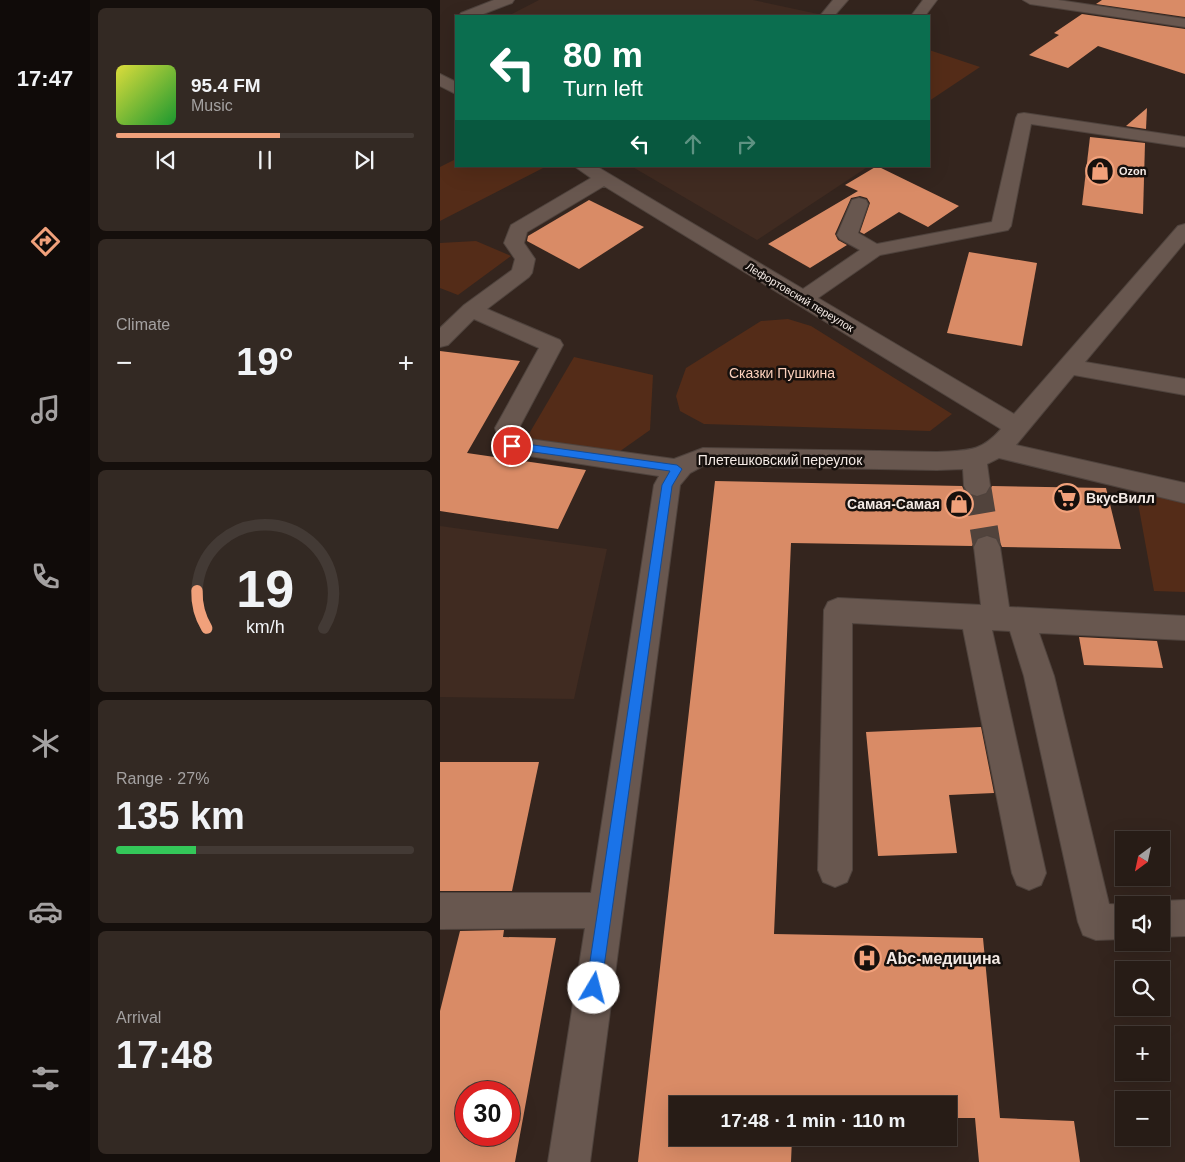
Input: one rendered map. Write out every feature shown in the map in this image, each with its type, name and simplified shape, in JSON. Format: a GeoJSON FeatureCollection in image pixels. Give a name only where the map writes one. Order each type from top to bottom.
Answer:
{"type":"FeatureCollection","features":[{"type":"Feature","properties":{"kind":"street"},"geometry":{"type":"LineString","coordinates":[[469,15],[507,0]]}},
{"type":"Feature","properties":{"kind":"street"},"geometry":{"type":"LineString","coordinates":[[828,15],[841,0]]}},
{"type":"Feature","properties":{"kind":"street"},"geometry":{"type":"LineString","coordinates":[[919,15],[930,0]]}},
{"type":"Feature","properties":{"kind":"street"},"geometry":{"type":"LineString","coordinates":[[1030,0],[1104,5],[1185,23]]}},
{"type":"Feature","properties":{"kind":"street"},"geometry":{"type":"LineString","coordinates":[[1161,32],[1177,36]]}},
{"type":"Feature","properties":{"kind":"street"},"geometry":{"type":"LineString","coordinates":[[440,79],[455,88]]}},
{"type":"Feature","properties":{"kind":"street"},"geometry":{"type":"LineString","coordinates":[[803,298],[874,250],[1001,226],[1024,118],[1185,142]]}},
{"type":"Feature","properties":{"kind":"street"},"geometry":{"type":"LineString","coordinates":[[440,340],[471,310],[522,273],[525,259],[514,243],[518,229],[601,172]]}},
{"type":"Feature","properties":{"kind":"street","name":"Лефортовский переулок"},"geometry":{"type":"LineString","coordinates":[[601,172],[803,298],[1017,426]]}},
{"type":"Feature","properties":{"kind":"street"},"geometry":{"type":"LineString","coordinates":[[859,204],[847,235],[874,250]]}},
{"type":"Feature","properties":{"kind":"street"},"geometry":{"type":"LineString","coordinates":[[983,465],[1185,230]]}},
{"type":"Feature","properties":{"kind":"street"},"geometry":{"type":"LineString","coordinates":[[471,310],[552,345],[507,428],[512,446],[677,469]]}},
{"type":"Feature","properties":{"kind":"street"},"geometry":{"type":"LineString","coordinates":[[1067,366],[1185,387]]}},
{"type":"Feature","properties":{"kind":"street","name":"Плетешковский переулок"},"geometry":{"type":"LineString","coordinates":[[569,1162],[667,485],[677,469],[690,460],[703,457],[937,461],[983,465],[1051,463],[1185,493]]}},
{"type":"Feature","properties":{"kind":"street"},"geometry":{"type":"LineString","coordinates":[[987,547],[1029,873]]}},
{"type":"Feature","properties":{"kind":"street"},"geometry":{"type":"LineString","coordinates":[[835,870],[838,610],[1185,628]]}},
{"type":"Feature","properties":{"kind":"street"},"geometry":{"type":"LineString","coordinates":[[997,618],[1039,676],[1096,922],[1115,921]]}},
{"type":"Feature","properties":{"kind":"street"},"geometry":{"type":"LineString","coordinates":[[440,911],[605,910]]}},
{"type":"Feature","properties":{"kind":"street"},"geometry":{"type":"LineString","coordinates":[[1170,919],[1185,918]]}},
{"type":"Feature","properties":{"kind":"shaded area"},"geometry":{"type":"Polygon","coordinates":[[[539,0],[753,0],[818,14],[817,15],[510,15],[539,0]]]}},
{"type":"Feature","properties":{"kind":"shaded area"},"geometry":{"type":"Polygon","coordinates":[[[633,167],[867,167],[757,240],[633,167]]]}},
{"type":"Feature","properties":{"kind":"shaded area"},"geometry":{"type":"Polygon","coordinates":[[[440,526],[607,549],[574,699],[440,697],[440,526]]]}},
{"type":"Feature","properties":{"kind":"green space"},"geometry":{"type":"Polygon","coordinates":[[[930,50],[980,67],[930,100],[930,50]]]}},
{"type":"Feature","properties":{"kind":"green space"},"geometry":{"type":"Polygon","coordinates":[[[455,160],[455,167],[543,168],[440,221],[440,167],[455,160]]]}},
{"type":"Feature","properties":{"kind":"green space"},"geometry":{"type":"Polygon","coordinates":[[[476,241],[511,256],[458,295],[440,288],[440,243],[476,241]]]}},
{"type":"Feature","properties":{"kind":"green space","name":"Сказки Пушкина"},"geometry":{"type":"Polygon","coordinates":[[[788,319],[811,326],[952,414],[930,431],[704,424],[680,411],[676,396],[686,368],[761,321],[788,319]]]}},
{"type":"Feature","properties":{"kind":"green space"},"geometry":{"type":"Polygon","coordinates":[[[574,357],[653,375],[650,430],[616,454],[526,439],[574,357]]]}},
{"type":"Feature","properties":{"kind":"green space"},"geometry":{"type":"Polygon","coordinates":[[[1136,492],[1185,502],[1185,592],[1154,591],[1136,492]]]}},
{"type":"Feature","properties":{"kind":"building"},"geometry":{"type":"Polygon","coordinates":[[[1102,0],[1185,0],[1185,17],[1096,4],[1102,0]]]}},
{"type":"Feature","properties":{"kind":"building"},"geometry":{"type":"Polygon","coordinates":[[[1082,14],[1185,29],[1185,74],[1098,46],[1068,68],[1029,55],[1059,35],[1054,33],[1082,14]]]}},
{"type":"Feature","properties":{"kind":"building"},"geometry":{"type":"Polygon","coordinates":[[[1147,108],[1146,129],[1126,126],[1147,108]]]}},
{"type":"Feature","properties":{"kind":"building"},"geometry":{"type":"Polygon","coordinates":[[[1090,137],[1145,143],[1143,214],[1082,205],[1090,137]]]}},
{"type":"Feature","properties":{"kind":"building"},"geometry":{"type":"Polygon","coordinates":[[[875,167],[879,167],[959,206],[928,227],[899,212],[864,234],[860,232],[870,203],[867,198],[860,196],[851,198],[835,234],[838,240],[847,245],[810,268],[768,244],[858,191],[845,185],[875,167]]]}},
{"type":"Feature","properties":{"kind":"building"},"geometry":{"type":"Polygon","coordinates":[[[589,200],[644,227],[579,269],[527,241],[528,236],[589,200]]]}},
{"type":"Feature","properties":{"kind":"building"},"geometry":{"type":"Polygon","coordinates":[[[969,252],[1037,263],[1022,346],[947,333],[969,252]]]}},
{"type":"Feature","properties":{"kind":"building"},"geometry":{"type":"Polygon","coordinates":[[[440,351],[520,361],[467,453],[586,470],[558,529],[440,511],[440,351]]]}},
{"type":"Feature","properties":{"kind":"building"},"geometry":{"type":"Polygon","coordinates":[[[715,481],[962,486],[966,494],[976,498],[987,495],[992,486],[1106,488],[1121,549],[1002,547],[998,538],[988,534],[977,537],[972,546],[791,543],[774,934],[983,938],[1000,1118],[1074,1121],[1080,1162],[979,1162],[975,1118],[957,1118],[957,1096],[669,1096],[669,1146],[792,1146],[791,1162],[638,1162],[715,481]]]}},
{"type":"Feature","properties":{"kind":"building"},"geometry":{"type":"Polygon","coordinates":[[[1079,637],[1157,641],[1163,668],[1084,665],[1079,637]]]}},
{"type":"Feature","properties":{"kind":"building"},"geometry":{"type":"Polygon","coordinates":[[[981,727],[994,793],[949,795],[957,853],[878,856],[866,732],[981,727]]]}},
{"type":"Feature","properties":{"kind":"building"},"geometry":{"type":"Polygon","coordinates":[[[440,762],[539,762],[512,891],[440,891],[440,762]]]}},
{"type":"Feature","properties":{"kind":"building"},"geometry":{"type":"Polygon","coordinates":[[[504,930],[503,937],[556,938],[520,1135],[520,1081],[455,1081],[455,1146],[518,1146],[515,1162],[440,1162],[440,1011],[460,931],[504,930]]]}},
{"type":"Feature","properties":{"kind":"tunnel"},"geometry":{"type":"LineString","coordinates":[[977,486],[987,547]]}},
{"type":"Feature","properties":{"kind":"place","name":"Ozon"},"geometry":{"type":"Point","coordinates":[1100,171]}},
{"type":"Feature","properties":{"kind":"place","name":"ВкусВилл"},"geometry":{"type":"Point","coordinates":[1067,498]}},
{"type":"Feature","properties":{"kind":"place","name":"Самая-Самая"},"geometry":{"type":"Point","coordinates":[959,504]}},
{"type":"Feature","properties":{"kind":"place","name":"Abc-медицина"},"geometry":{"type":"Point","coordinates":[867,958]}},
{"type":"Feature","properties":{"kind":"route"},"geometry":{"type":"LineString","coordinates":[[512,446],[677,469],[667,485],[594,988]]}}]}
